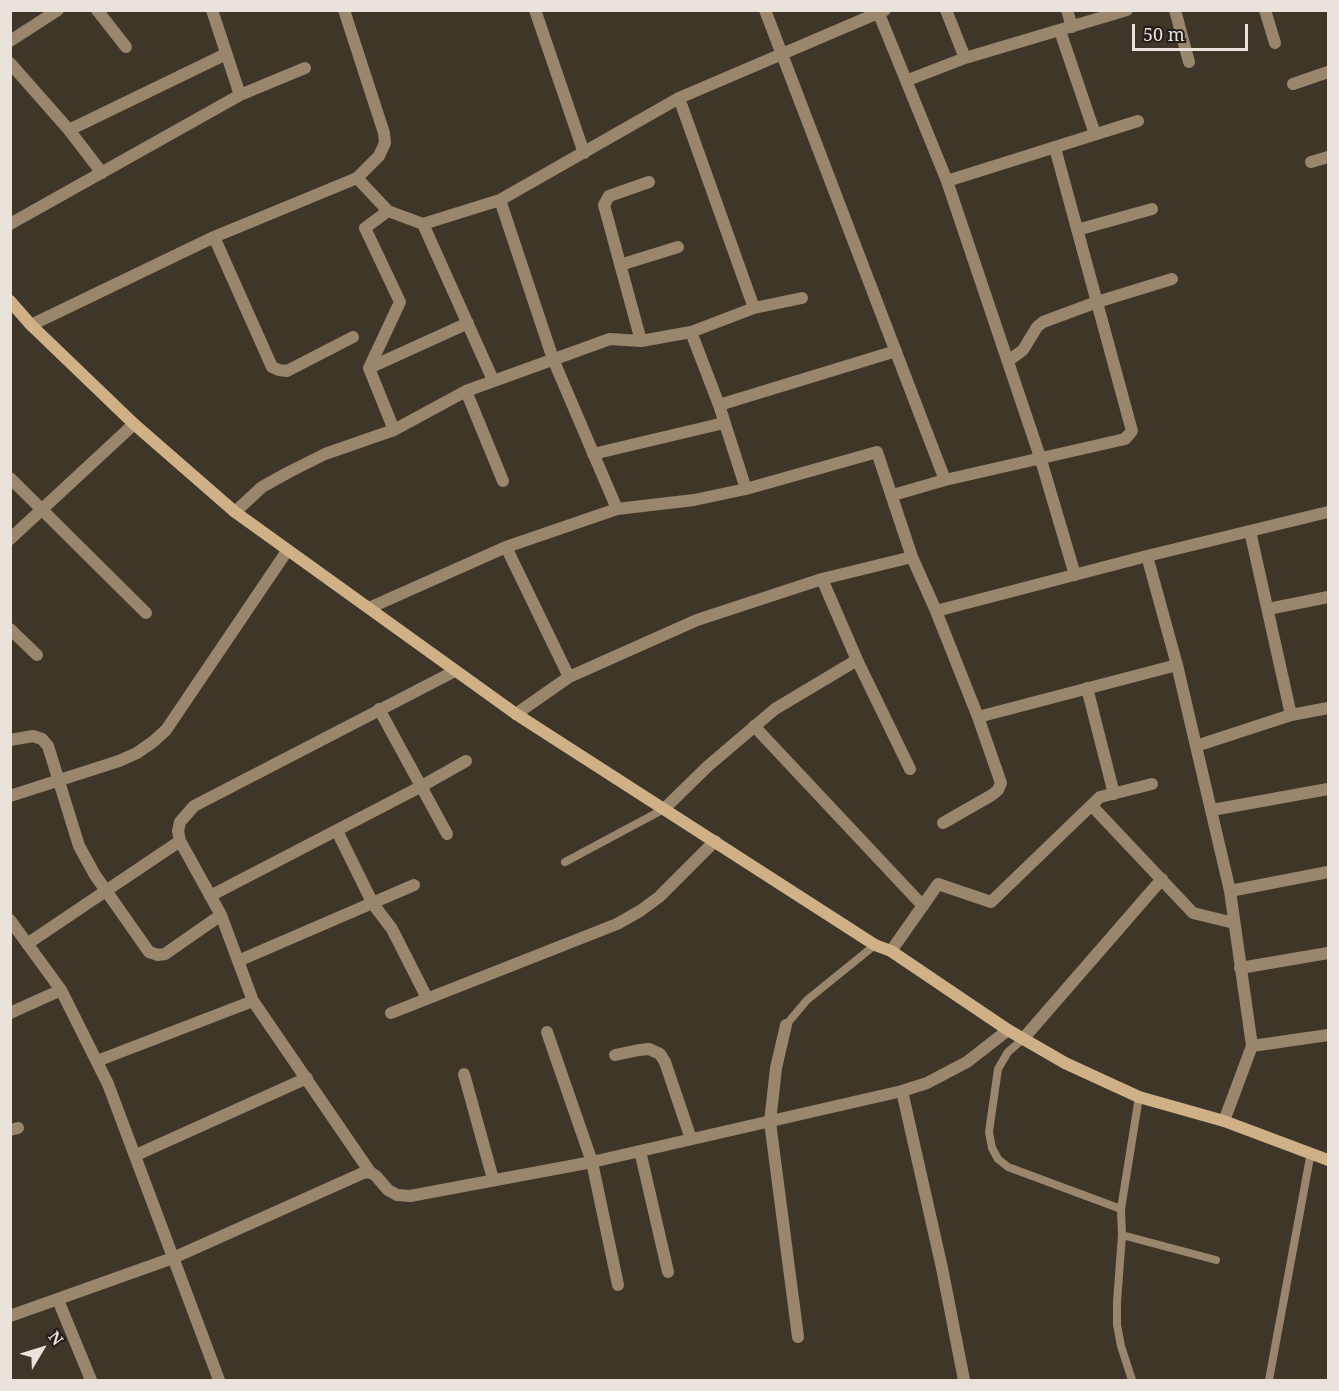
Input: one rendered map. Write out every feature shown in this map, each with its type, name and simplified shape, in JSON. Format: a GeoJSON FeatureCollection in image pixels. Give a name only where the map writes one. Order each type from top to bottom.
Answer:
{"type":"FeatureCollection","features":[{"type":"Feature","properties":{"kind":"street"},"geometry":{"type":"LineString","coordinates":[[10,41],[58,10]]}},
{"type":"Feature","properties":{"kind":"street"},"geometry":{"type":"LineString","coordinates":[[97,10],[126,47]]}},
{"type":"Feature","properties":{"kind":"street"},"geometry":{"type":"LineString","coordinates":[[212,10],[240,95]]}},
{"type":"Feature","properties":{"kind":"street"},"geometry":{"type":"LineString","coordinates":[[31,325],[214,237],[357,177],[379,156],[384,143],[384,133],[344,10]]}},
{"type":"Feature","properties":{"kind":"street"},"geometry":{"type":"LineString","coordinates":[[535,10],[584,153]]}},
{"type":"Feature","properties":{"kind":"street"},"geometry":{"type":"LineString","coordinates":[[765,10],[945,480]]}},
{"type":"Feature","properties":{"kind":"street"},"geometry":{"type":"LineString","coordinates":[[946,10],[965,58]]}},
{"type":"Feature","properties":{"kind":"street"},"geometry":{"type":"LineString","coordinates":[[1067,10],[1066,29],[1095,134]]}},
{"type":"Feature","properties":{"kind":"street"},"geometry":{"type":"LineString","coordinates":[[908,80],[965,58],[1127,10]]}},
{"type":"Feature","properties":{"kind":"street"},"geometry":{"type":"LineString","coordinates":[[1175,10],[1189,62]]}},
{"type":"Feature","properties":{"kind":"street"},"geometry":{"type":"LineString","coordinates":[[1265,10],[1275,43]]}},
{"type":"Feature","properties":{"kind":"street"},"geometry":{"type":"LineString","coordinates":[[357,177],[387,211],[423,224],[500,200],[679,98],[882,12],[947,181],[1041,460],[1075,575]]}},
{"type":"Feature","properties":{"kind":"street"},"geometry":{"type":"LineString","coordinates":[[69,130],[226,54]]}},
{"type":"Feature","properties":{"kind":"street"},"geometry":{"type":"LineString","coordinates":[[10,63],[69,130],[102,173]]}},
{"type":"Feature","properties":{"kind":"street"},"geometry":{"type":"LineString","coordinates":[[10,224],[240,95],[305,68]]}},
{"type":"Feature","properties":{"kind":"street"},"geometry":{"type":"LineString","coordinates":[[1293,84],[1329,72]]}},
{"type":"Feature","properties":{"kind":"street"},"geometry":{"type":"LineString","coordinates":[[679,98],[754,308]]}},
{"type":"Feature","properties":{"kind":"street"},"geometry":{"type":"LineString","coordinates":[[947,181],[1138,121]]}},
{"type":"Feature","properties":{"kind":"street"},"geometry":{"type":"LineString","coordinates":[[893,495],[945,480],[1041,460],[1125,439],[1132,431],[1055,148]]}},
{"type":"Feature","properties":{"kind":"street"},"geometry":{"type":"LineString","coordinates":[[1311,162],[1329,156]]}},
{"type":"Feature","properties":{"kind":"street"},"geometry":{"type":"LineString","coordinates":[[641,341],[604,205],[609,196],[649,182]]}},
{"type":"Feature","properties":{"kind":"street"},"geometry":{"type":"LineString","coordinates":[[500,200],[553,359],[617,509]]}},
{"type":"Feature","properties":{"kind":"street"},"geometry":{"type":"LineString","coordinates":[[1077,230],[1152,209]]}},
{"type":"Feature","properties":{"kind":"street"},"geometry":{"type":"LineString","coordinates":[[387,211],[365,228],[400,302],[369,368],[394,430]]}},
{"type":"Feature","properties":{"kind":"street"},"geometry":{"type":"LineString","coordinates":[[423,224],[493,380]]}},
{"type":"Feature","properties":{"kind":"street"},"geometry":{"type":"LineString","coordinates":[[214,237],[272,367],[287,370],[353,337]]}},
{"type":"Feature","properties":{"kind":"street"},"geometry":{"type":"LineString","coordinates":[[620,265],[678,247]]}},
{"type":"Feature","properties":{"kind":"street"},"geometry":{"type":"LineString","coordinates":[[1008,361],[1023,351],[1042,322],[1172,279]]}},
{"type":"Feature","properties":{"kind":"street"},"geometry":{"type":"LineString","coordinates":[[235,512],[262,487],[289,472],[325,454],[394,430],[466,391],[493,380],[610,339],[641,341],[692,332],[754,308],[802,298]]}},
{"type":"Feature","properties":{"kind":"street"},"geometry":{"type":"LineString","coordinates":[[10,301],[31,325],[134,424],[235,512],[516,714],[875,945],[891,951],[1008,1030],[1065,1063],[1139,1097],[1224,1120],[1329,1160]]}},
{"type":"Feature","properties":{"kind":"street"},"geometry":{"type":"LineString","coordinates":[[369,368],[468,323]]}},
{"type":"Feature","properties":{"kind":"street"},"geometry":{"type":"LineString","coordinates":[[692,332],[746,489]]}},
{"type":"Feature","properties":{"kind":"street"},"geometry":{"type":"LineString","coordinates":[[719,405],[896,351]]}},
{"type":"Feature","properties":{"kind":"street"},"geometry":{"type":"LineString","coordinates":[[466,391],[503,481]]}},
{"type":"Feature","properties":{"kind":"street"},"geometry":{"type":"LineString","coordinates":[[593,454],[724,423]]}},
{"type":"Feature","properties":{"kind":"street"},"geometry":{"type":"LineString","coordinates":[[10,539],[134,424]]}},
{"type":"Feature","properties":{"kind":"street"},"geometry":{"type":"LineString","coordinates":[[369,608],[507,547],[617,509],[694,500],[746,489],[877,452],[912,557],[978,717],[1001,783],[992,795],[943,823]]}},
{"type":"Feature","properties":{"kind":"street"},"geometry":{"type":"LineString","coordinates":[[10,478],[146,613]]}},
{"type":"Feature","properties":{"kind":"street"},"geometry":{"type":"LineString","coordinates":[[936,611],[1329,512]]}},
{"type":"Feature","properties":{"kind":"street"},"geometry":{"type":"LineString","coordinates":[[1250,531],[1291,715]]}},
{"type":"Feature","properties":{"kind":"street"},"geometry":{"type":"LineString","coordinates":[[507,547],[568,677]]}},
{"type":"Feature","properties":{"kind":"street"},"geometry":{"type":"LineString","coordinates":[[10,796],[119,761],[154,741],[170,723],[287,551]]}},
{"type":"Feature","properties":{"kind":"street"},"geometry":{"type":"LineString","coordinates":[[1147,556],[1177,665],[1230,891],[1252,1046],[1224,1120]]}},
{"type":"Feature","properties":{"kind":"street"},"geometry":{"type":"LineString","coordinates":[[516,714],[568,677],[697,620],[822,579],[912,557]]}},
{"type":"Feature","properties":{"kind":"street"},"geometry":{"type":"LineString","coordinates":[[822,579],[857,660],[910,769]]}},
{"type":"Feature","properties":{"kind":"street"},"geometry":{"type":"LineString","coordinates":[[1268,609],[1329,597]]}},
{"type":"Feature","properties":{"kind":"street"},"geometry":{"type":"LineString","coordinates":[[10,629],[37,656]]}},
{"type":"Feature","properties":{"kind":"street"},"geometry":{"type":"LineString","coordinates":[[664,809],[690,783],[775,709],[857,660]]}},
{"type":"Feature","properties":{"kind":"street"},"geometry":{"type":"LineString","coordinates":[[978,717],[1177,665]]}},
{"type":"Feature","properties":{"kind":"street"},"geometry":{"type":"LineString","coordinates":[[455,671],[194,806],[180,822],[178,831],[180,841],[221,915],[253,1001],[370,1172],[388,1190],[397,1195],[410,1196],[592,1162],[902,1091],[948,1074],[1008,1030]]}},
{"type":"Feature","properties":{"kind":"street"},"geometry":{"type":"LineString","coordinates":[[1087,688],[1114,794]]}},
{"type":"Feature","properties":{"kind":"street"},"geometry":{"type":"LineString","coordinates":[[1197,746],[1291,715],[1329,708]]}},
{"type":"Feature","properties":{"kind":"street"},"geometry":{"type":"LineString","coordinates":[[379,709],[447,834]]}},
{"type":"Feature","properties":{"kind":"street"},"geometry":{"type":"LineString","coordinates":[[754,726],[923,906]]}},
{"type":"Feature","properties":{"kind":"street"},"geometry":{"type":"LineString","coordinates":[[10,740],[33,736],[42,739],[48,746],[79,846],[106,891],[142,944],[150,952],[158,955],[165,954],[221,915]]}},
{"type":"Feature","properties":{"kind":"street"},"geometry":{"type":"LineString","coordinates":[[210,896],[420,788],[466,761]]}},
{"type":"Feature","properties":{"kind":"street"},"geometry":{"type":"LineString","coordinates":[[891,951],[938,884],[991,902],[1100,797],[1152,784]]}},
{"type":"Feature","properties":{"kind":"street"},"geometry":{"type":"LineString","coordinates":[[1212,810],[1329,789]]}},
{"type":"Feature","properties":{"kind":"street"},"geometry":{"type":"LineString","coordinates":[[1092,806],[1193,913],[1234,922]]}},
{"type":"Feature","properties":{"kind":"street"},"geometry":{"type":"LineString","coordinates":[[337,831],[373,904],[396,936],[427,998]]}},
{"type":"Feature","properties":{"kind":"street"},"geometry":{"type":"LineString","coordinates":[[27,944],[180,841]]}},
{"type":"Feature","properties":{"kind":"street"},"geometry":{"type":"LineString","coordinates":[[391,1013],[617,924],[639,912],[659,897],[715,841]]}},
{"type":"Feature","properties":{"kind":"street"},"geometry":{"type":"LineString","coordinates":[[1230,891],[1329,872]]}},
{"type":"Feature","properties":{"kind":"street"},"geometry":{"type":"LineString","coordinates":[[1023,1039],[1162,879]]}},
{"type":"Feature","properties":{"kind":"street"},"geometry":{"type":"LineString","coordinates":[[238,961],[414,885]]}},
{"type":"Feature","properties":{"kind":"street"},"geometry":{"type":"LineString","coordinates":[[10,920],[62,990],[108,1084],[219,1380]]}},
{"type":"Feature","properties":{"kind":"street"},"geometry":{"type":"LineString","coordinates":[[1240,968],[1329,953]]}},
{"type":"Feature","properties":{"kind":"street"},"geometry":{"type":"LineString","coordinates":[[10,1013],[62,990]]}},
{"type":"Feature","properties":{"kind":"street"},"geometry":{"type":"LineString","coordinates":[[97,1061],[253,1001]]}},
{"type":"Feature","properties":{"kind":"street"},"geometry":{"type":"LineString","coordinates":[[786,1025],[776,1068],[770,1122],[798,1337]]}},
{"type":"Feature","properties":{"kind":"street"},"geometry":{"type":"LineString","coordinates":[[547,1032],[592,1162],[618,1285]]}},
{"type":"Feature","properties":{"kind":"street"},"geometry":{"type":"LineString","coordinates":[[1252,1046],[1329,1035]]}},
{"type":"Feature","properties":{"kind":"street"},"geometry":{"type":"LineString","coordinates":[[615,1055],[649,1049],[660,1054],[665,1062],[691,1139]]}},
{"type":"Feature","properties":{"kind":"street"},"geometry":{"type":"LineString","coordinates":[[464,1074],[494,1179]]}},
{"type":"Feature","properties":{"kind":"street"},"geometry":{"type":"LineString","coordinates":[[136,1155],[307,1078]]}},
{"type":"Feature","properties":{"kind":"street"},"geometry":{"type":"LineString","coordinates":[[902,1091],[942,1268],[964,1380]]}},
{"type":"Feature","properties":{"kind":"street"},"geometry":{"type":"LineString","coordinates":[[640,1151],[668,1272]]}},
{"type":"Feature","properties":{"kind":"street"},"geometry":{"type":"LineString","coordinates":[[10,1316],[173,1258],[363,1173],[370,1172]]}},
{"type":"Feature","properties":{"kind":"street"},"geometry":{"type":"LineString","coordinates":[[58,1300],[91,1380]]}},
{"type":"Feature","properties":{"kind":"lane"},"geometry":{"type":"LineString","coordinates":[[565,861],[664,809]]}},
{"type":"Feature","properties":{"kind":"lane"},"geometry":{"type":"LineString","coordinates":[[786,1025],[807,1000],[875,945]]}},
{"type":"Feature","properties":{"kind":"lane"},"geometry":{"type":"LineString","coordinates":[[1023,1039],[1008,1052],[998,1069],[989,1132],[992,1148],[998,1159],[1008,1167],[1121,1209]]}},
{"type":"Feature","properties":{"kind":"lane"},"geometry":{"type":"LineString","coordinates":[[1132,1380],[1121,1346],[1117,1325],[1117,1302],[1122,1235],[1121,1209],[1139,1097]]}},
{"type":"Feature","properties":{"kind":"lane"},"geometry":{"type":"LineString","coordinates":[[1269,1380],[1311,1152]]}},
{"type":"Feature","properties":{"kind":"lane"},"geometry":{"type":"LineString","coordinates":[[1122,1235],[1216,1260]]}}]}
